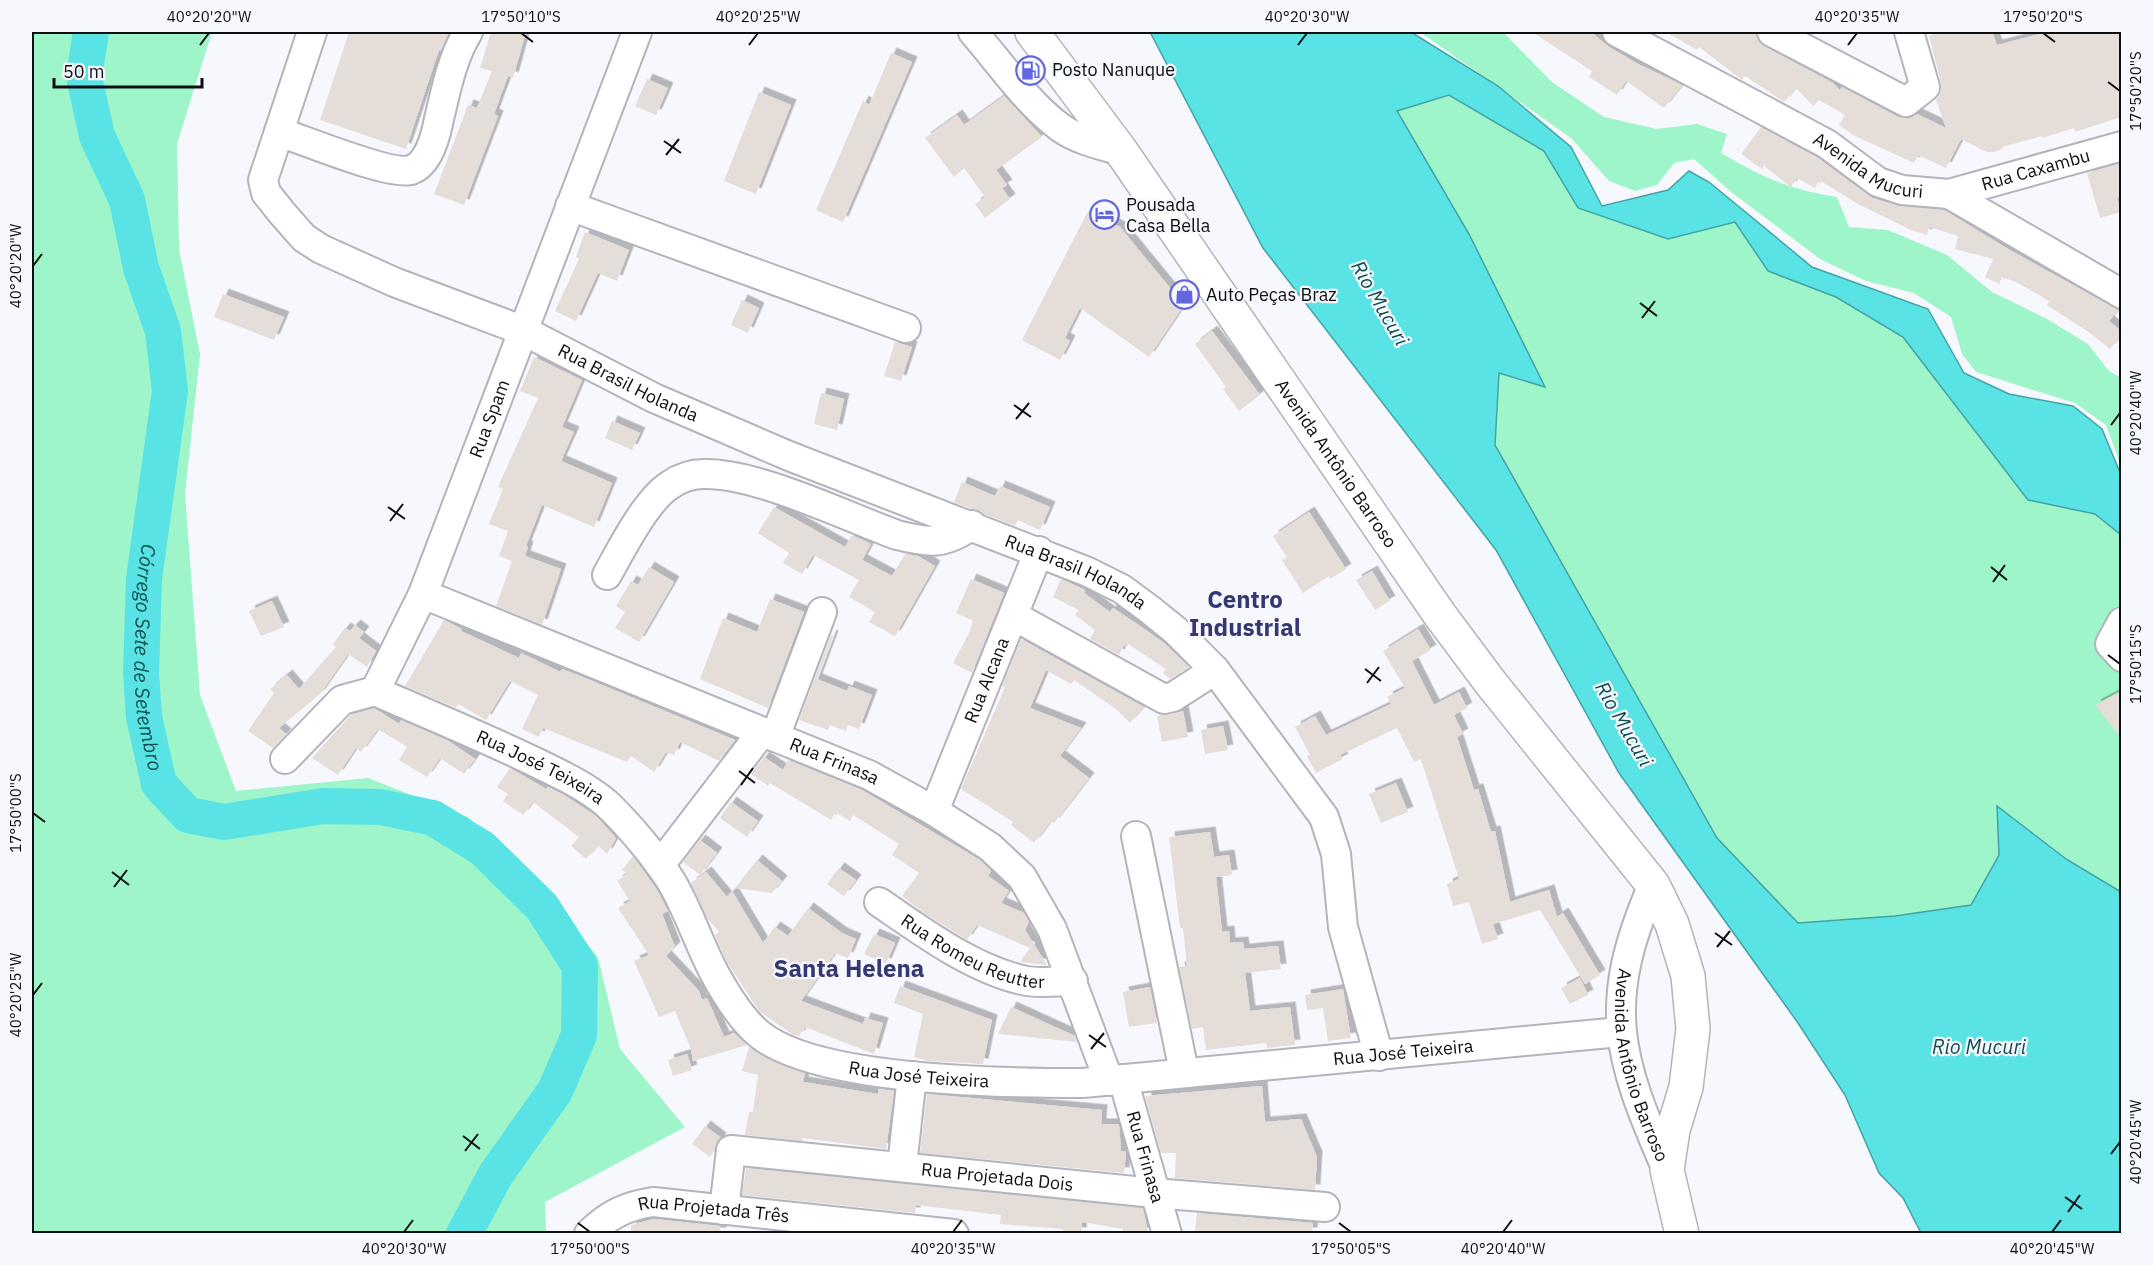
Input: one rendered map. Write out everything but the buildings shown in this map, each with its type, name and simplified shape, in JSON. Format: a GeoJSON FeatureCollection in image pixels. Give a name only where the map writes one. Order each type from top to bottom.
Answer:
{"type":"FeatureCollection","features":[{"type":"Feature","properties":{"kind":"main road","name":"Avenida Antônio Barroso"},"geometry":{"type":"LineString","coordinates":[[1032,32],[1121,152],[1440,615],[1490,682],[1653,885],[1672,924],[1688,976],[1693,1029],[1686,1087],[1673,1130],[1667,1170]]}},
{"type":"Feature","properties":{"kind":"main road"},"geometry":{"type":"LineString","coordinates":[[1667,1170],[1682,1233]]}},
{"type":"Feature","properties":{"kind":"street","name":"Rua Brasil Holanda"},"geometry":{"type":"LineString","coordinates":[[312,32],[263,180],[266,193],[304,238],[321,249],[394,282],[524,331],[664,403],[789,456],[1038,551],[1122,589],[1175,630],[1215,670],[1312,799],[1331,832],[1343,927],[1379,1056]]}},
{"type":"Feature","properties":{"kind":"street"},"geometry":{"type":"LineString","coordinates":[[279,132],[366,162],[400,171],[412,170],[423,159],[436,135],[448,80],[468,32]]}},
{"type":"Feature","properties":{"kind":"street","name":"Rua Spam"},"geometry":{"type":"LineString","coordinates":[[375,691],[423,594],[638,32]]}},
{"type":"Feature","properties":{"kind":"street"},"geometry":{"type":"LineString","coordinates":[[973,32],[1043,113],[1062,129],[1121,152]]}},
{"type":"Feature","properties":{"kind":"street","name":"Avenida Mucuri"},"geometry":{"type":"LineString","coordinates":[[1617,32],[1653,40],[1827,144],[1878,182],[1902,190],[1949,194],[2121,294]]}},
{"type":"Feature","properties":{"kind":"street"},"geometry":{"type":"LineString","coordinates":[[1772,32],[1906,102],[1925,87],[1909,32]]}},
{"type":"Feature","properties":{"kind":"street","name":"Rua Caxambu"},"geometry":{"type":"LineString","coordinates":[[1949,194],[2121,146]]}},
{"type":"Feature","properties":{"kind":"street"},"geometry":{"type":"LineString","coordinates":[[570,206],[906,328]]}},
{"type":"Feature","properties":{"kind":"street"},"geometry":{"type":"LineString","coordinates":[[608,575],[632,532],[668,486],[685,477],[704,474],[740,478],[761,484],[897,535],[920,541],[934,542],[955,537],[972,525]]}},
{"type":"Feature","properties":{"kind":"street","name":"Rua Alcana"},"geometry":{"type":"LineString","coordinates":[[934,811],[1014,616],[1038,551]]}},
{"type":"Feature","properties":{"kind":"street","name":"Rua Frinasa"},"geometry":{"type":"LineString","coordinates":[[423,594],[869,775],[934,811],[990,847],[1022,877],[1052,928],[1072,981],[1116,1080],[1167,1233]]}},
{"type":"Feature","properties":{"kind":"street"},"geometry":{"type":"LineString","coordinates":[[660,865],[769,735],[822,612]]}},
{"type":"Feature","properties":{"kind":"street"},"geometry":{"type":"LineString","coordinates":[[1014,616],[1164,699],[1173,697],[1215,670]]}},
{"type":"Feature","properties":{"kind":"street"},"geometry":{"type":"LineString","coordinates":[[2121,622],[2110,644],[2121,657]]}},
{"type":"Feature","properties":{"kind":"street"},"geometry":{"type":"LineString","coordinates":[[285,759],[342,700],[375,691]]}},
{"type":"Feature","properties":{"kind":"street","name":"Rua José Teixeira"},"geometry":{"type":"LineString","coordinates":[[375,691],[509,749],[586,789],[607,805],[660,865],[683,904],[716,977],[740,1014],[759,1034],[784,1049],[806,1056],[852,1067],[912,1076],[1032,1083],[1116,1080],[1620,1032]]}},
{"type":"Feature","properties":{"kind":"street"},"geometry":{"type":"LineString","coordinates":[[1136,836],[1184,1072]]}},
{"type":"Feature","properties":{"kind":"street","name":"Avenida Antônio Barroso"},"geometry":{"type":"LineString","coordinates":[[1653,885],[1636,924],[1626,958],[1620,999],[1620,1032],[1626,1062],[1641,1110],[1667,1170]]}},
{"type":"Feature","properties":{"kind":"street","name":"Rua Romeu Reutter"},"geometry":{"type":"LineString","coordinates":[[879,902],[956,952],[999,972],[1022,980],[1072,981]]}},
{"type":"Feature","properties":{"kind":"street"},"geometry":{"type":"LineString","coordinates":[[902,1166],[912,1076]]}},
{"type":"Feature","properties":{"kind":"street","name":"Rua Projetada Dois"},"geometry":{"type":"LineString","coordinates":[[724,1210],[732,1150],[1154,1193],[1325,1207]]}},
{"type":"Feature","properties":{"kind":"street","name":"Rua Projetada Três"},"geometry":{"type":"LineString","coordinates":[[589,1233],[613,1213],[631,1205],[653,1202],[954,1233]]}},
{"type":"Feature","properties":{"kind":"green space"},"geometry":{"type":"Polygon","coordinates":[[[32,32],[212,32],[177,144],[179,249],[200,354],[185,494],[200,695],[236,791],[368,778],[468,817],[540,887],[598,957],[620,1049],[685,1127],[545,1202],[546,1233],[32,1233],[32,32]]]}},
{"type":"Feature","properties":{"kind":"green space"},"geometry":{"type":"Polygon","coordinates":[[[1420,32],[1503,32],[1552,82],[1604,117],[1657,129],[1697,124],[1727,134],[1721,153],[1776,181],[1837,197],[1849,227],[1888,230],[1947,255],[1992,292],[2047,319],[2088,344],[2108,370],[2121,378],[2121,466],[2106,425],[2075,403],[1976,372],[1962,354],[1951,317],[1914,293],[1866,281],[1820,259],[1730,191],[1694,159],[1674,163],[1657,185],[1635,191],[1609,181],[1571,138],[1420,32]]]}},
{"type":"Feature","properties":{"kind":"green space"},"geometry":{"type":"Polygon","coordinates":[[[1449,95],[1544,151],[1578,208],[1667,239],[1735,222],[1768,271],[1836,297],[1903,337],[2028,500],[2095,514],[2121,535],[2121,892],[2066,859],[1997,807],[1999,855],[1971,905],[1895,916],[1798,923],[1717,838],[1495,445],[1499,373],[1545,386],[1396,111],[1449,95]]]}},
{"type":"Feature","properties":{"kind":"water","name":"Rio Mucuri"},"geometry":{"type":"Polygon","coordinates":[[[1150,32],[1411,32],[1498,86],[1571,147],[1602,206],[1668,190],[1689,171],[1709,182],[1812,267],[1928,309],[1964,373],[2009,394],[2073,406],[2102,429],[2121,475],[2121,535],[2095,514],[2028,500],[1903,337],[1836,297],[1768,271],[1735,222],[1668,239],[1578,208],[1544,151],[1449,95],[1397,111],[1469,234],[1545,387],[1499,373],[1495,445],[1717,838],[1798,923],[1895,916],[1971,905],[1999,855],[1997,806],[2066,859],[2121,892],[2121,1233],[1921,1233],[1903,1198],[1879,1173],[1845,1095],[1798,1023],[1619,773],[1496,550],[1263,248],[1150,32]]]}},
{"type":"Feature","properties":{"kind":"waterway","name":"Córrego Sete de Setembro"},"geometry":{"type":"LineString","coordinates":[[91,32],[84,77],[97,136],[127,200],[141,268],[163,331],[170,391],[144,579],[141,673],[144,717],[159,784],[188,815],[224,822],[323,806],[381,807],[433,818],[482,848],[542,907],[580,966],[579,1035],[555,1091],[496,1174],[464,1234]]}},
{"type":"Feature","properties":{"kind":"place","name":"Posto Nanuque"},"geometry":{"type":"Point","coordinates":[1031,70]}},
{"type":"Feature","properties":{"kind":"place","name":"Pousada Casa Bella"},"geometry":{"type":"Point","coordinates":[1105,215]}},
{"type":"Feature","properties":{"kind":"place","name":"Auto Peças Braz"},"geometry":{"type":"Point","coordinates":[1185,295]}},
{"type":"Feature","properties":{"kind":"district","name":"Centro Industrial"},"geometry":{"type":"Point","coordinates":[1245,614]}},
{"type":"Feature","properties":{"kind":"district","name":"Santa Helena"},"geometry":{"type":"Point","coordinates":[849,969]}}]}
